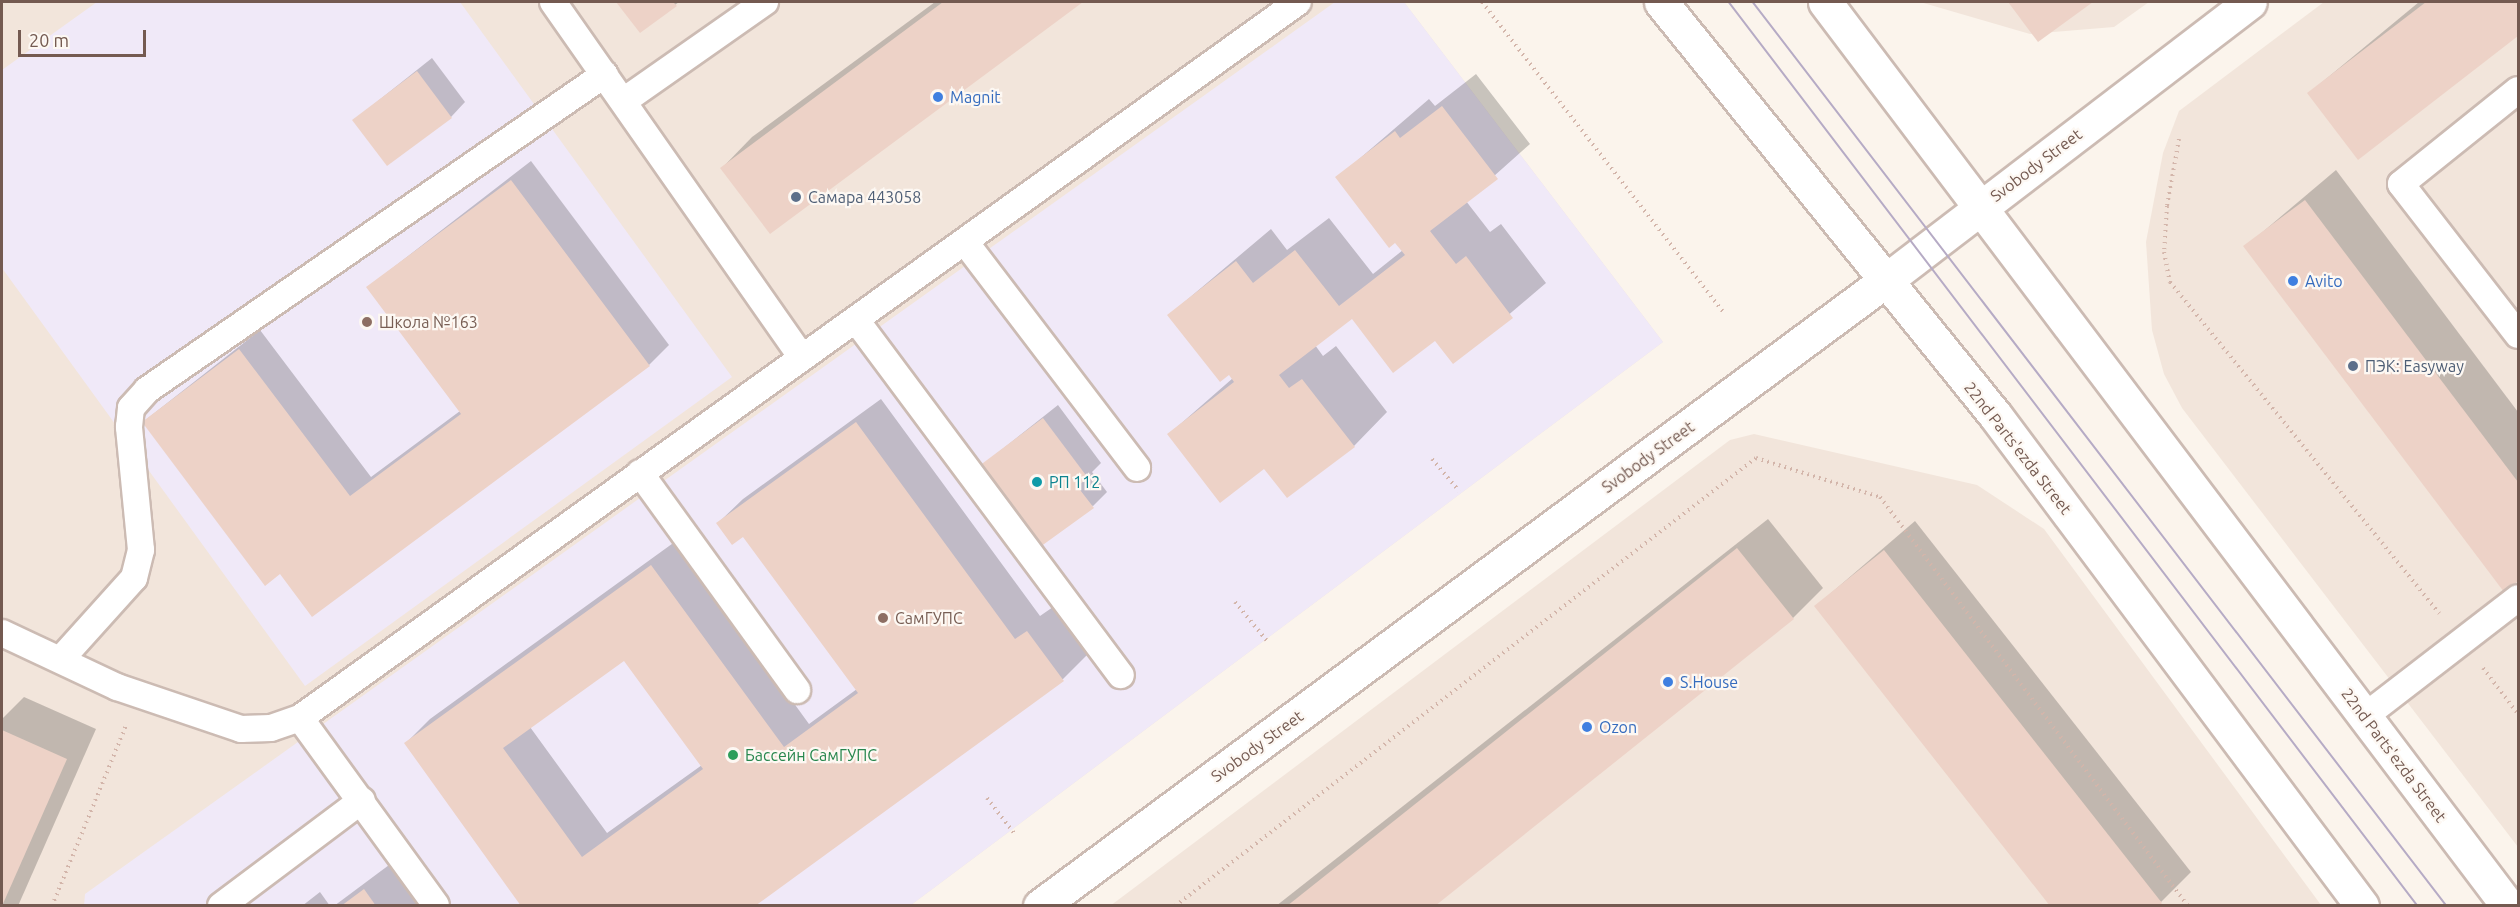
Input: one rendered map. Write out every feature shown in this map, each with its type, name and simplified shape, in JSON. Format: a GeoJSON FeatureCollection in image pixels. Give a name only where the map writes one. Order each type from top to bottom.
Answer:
{"type":"FeatureCollection","features":[{"type":"Feature","properties":{"kind":"main road","name":"22nd Parts'ezda Street"},"geometry":{"type":"LineString","coordinates":[[1661,2],[1995,415],[2362,906]]}},
{"type":"Feature","properties":{"kind":"main road","name":"22nd Parts'ezda Street"},"geometry":{"type":"LineString","coordinates":[[1825,2],[1983,205],[2508,906]]}},
{"type":"Feature","properties":{"kind":"main road","name":"Svobody Street"},"geometry":{"type":"LineString","coordinates":[[1040,906],[1885,281],[2250,2]]}},
{"type":"Feature","properties":{"kind":"lane"},"geometry":{"type":"LineString","coordinates":[[553,2],[625,100],[802,357]]}},
{"type":"Feature","properties":{"kind":"lane"},"geometry":{"type":"LineString","coordinates":[[625,100],[765,2]]}},
{"type":"Feature","properties":{"kind":"lane"},"geometry":{"type":"LineString","coordinates":[[2,633],[139,695],[241,729],[271,728],[300,717],[802,357],[856,321],[1298,2]]}},
{"type":"Feature","properties":{"kind":"lane"},"geometry":{"type":"LineString","coordinates":[[61,659],[134,578],[141,550],[129,427],[131,408],[147,390],[605,74]]}},
{"type":"Feature","properties":{"kind":"lane"},"geometry":{"type":"LineString","coordinates":[[2518,90],[2401,184],[2518,335]]}},
{"type":"Feature","properties":{"kind":"lane"},"geometry":{"type":"LineString","coordinates":[[965,242],[1137,468]]}},
{"type":"Feature","properties":{"kind":"lane"},"geometry":{"type":"LineString","coordinates":[[856,321],[1120,675]]}},
{"type":"Feature","properties":{"kind":"lane"},"geometry":{"type":"LineString","coordinates":[[640,473],[797,690]]}},
{"type":"Feature","properties":{"kind":"lane"},"geometry":{"type":"LineString","coordinates":[[2365,716],[2518,598]]}},
{"type":"Feature","properties":{"kind":"lane"},"geometry":{"type":"LineString","coordinates":[[300,717],[436,905]]}},
{"type":"Feature","properties":{"kind":"lane"},"geometry":{"type":"LineString","coordinates":[[221,906],[362,800]]}},
{"type":"Feature","properties":{"kind":"path"},"geometry":{"type":"LineString","coordinates":[[1482,2],[1725,313]]}},
{"type":"Feature","properties":{"kind":"path"},"geometry":{"type":"LineString","coordinates":[[2179,139],[2165,229],[2170,282],[2462,641],[2518,714]]}},
{"type":"Feature","properties":{"kind":"path"},"geometry":{"type":"LineString","coordinates":[[1175,906],[1756,458],[1880,497],[2188,906]]}},
{"type":"Feature","properties":{"kind":"path"},"geometry":{"type":"LineString","coordinates":[[1432,459],[1459,491]]}},
{"type":"Feature","properties":{"kind":"path"},"geometry":{"type":"LineString","coordinates":[[1235,602],[1268,642]]}},
{"type":"Feature","properties":{"kind":"path"},"geometry":{"type":"LineString","coordinates":[[52,906],[139,695]]}},
{"type":"Feature","properties":{"kind":"path"},"geometry":{"type":"LineString","coordinates":[[987,798],[1014,833]]}},
{"type":"Feature","properties":{"kind":"shaded area"},"geometry":{"type":"Polygon","coordinates":[[[2,2],[1404,2],[1663,342],[911,905],[2,906],[2,2]]]}},
{"type":"Feature","properties":{"kind":"shaded area","name":"Школа №163"},"geometry":{"type":"Polygon","coordinates":[[[97,2],[460,2],[732,377],[305,686],[2,268],[2,70],[97,2]]]}},
{"type":"Feature","properties":{"kind":"shaded area","name":"СамГУПС"},"geometry":{"type":"Polygon","coordinates":[[[1335,2],[1404,2],[1663,342],[911,905],[84,906],[85,894],[1335,2]]]}},
{"type":"Feature","properties":{"kind":"shaded area"},"geometry":{"type":"Polygon","coordinates":[[[1920,2],[2149,2],[2114,27],[2030,34],[1920,2]]]}},
{"type":"Feature","properties":{"kind":"shaded area"},"geometry":{"type":"Polygon","coordinates":[[[2324,2],[2518,2],[2518,847],[2182,408],[2164,374],[2152,330],[2146,242],[2163,153],[2179,111],[2324,2]]]}},
{"type":"Feature","properties":{"kind":"shaded area"},"geometry":{"type":"Polygon","coordinates":[[[1754,434],[1977,485],[2044,529],[2321,905],[1110,906],[1730,440],[1754,434]]]}},
{"type":"Feature","properties":{"kind":"building"},"geometry":{"type":"Polygon","coordinates":[[[616,2],[673,2],[677,6],[640,33],[616,2]]]}},
{"type":"Feature","properties":{"kind":"building"},"geometry":{"type":"Polygon","coordinates":[[[943,2],[1083,2],[770,234],[720,168],[943,2]]]}},
{"type":"Feature","properties":{"kind":"building"},"geometry":{"type":"Polygon","coordinates":[[[2008,2],[2093,2],[2038,42],[2008,2]]]}},
{"type":"Feature","properties":{"kind":"building"},"geometry":{"type":"Polygon","coordinates":[[[2426,2],[2518,2],[2518,36],[2358,160],[2307,93],[2426,2]]]}},
{"type":"Feature","properties":{"kind":"building"},"geometry":{"type":"Polygon","coordinates":[[[417,71],[452,118],[387,166],[352,120],[417,71]]]}},
{"type":"Feature","properties":{"kind":"building"},"geometry":{"type":"Polygon","coordinates":[[[1442,106],[1498,179],[1430,231],[1456,264],[1466,256],[1513,318],[1453,364],[1435,341],[1393,373],[1352,319],[1279,375],[1289,388],[1302,379],[1355,447],[1287,498],[1264,469],[1220,503],[1167,434],[1234,382],[1229,375],[1220,382],[1167,315],[1236,261],[1253,283],[1295,250],[1339,306],[1405,255],[1395,243],[1389,248],[1335,177],[1395,131],[1400,138],[1442,106]]]}},
{"type":"Feature","properties":{"kind":"building"},"geometry":{"type":"Polygon","coordinates":[[[511,180],[650,366],[312,617],[280,574],[265,586],[142,422],[239,349],[350,496],[461,414],[366,287],[511,180]]]}},
{"type":"Feature","properties":{"kind":"building"},"geometry":{"type":"Polygon","coordinates":[[[2305,200],[2518,482],[2518,581],[2504,592],[2243,246],[2305,200]]]}},
{"type":"Feature","properties":{"kind":"building","name":"РП 112"},"geometry":{"type":"Polygon","coordinates":[[[1043,418],[1088,478],[1077,486],[1094,508],[1040,547],[979,466],[1043,418]]]}},
{"type":"Feature","properties":{"kind":"building"},"geometry":{"type":"Polygon","coordinates":[[[856,422],[1015,639],[1027,631],[1064,681],[755,906],[521,906],[404,743],[651,565],[784,747],[858,693],[743,537],[732,545],[716,523],[856,422]],[[624,661],[503,748],[582,857],[703,769],[624,661]]]}},
{"type":"Feature","properties":{"kind":"building"},"geometry":{"type":"Polygon","coordinates":[[[1737,548],[1794,619],[1435,906],[1287,906],[1737,548]]]}},
{"type":"Feature","properties":{"kind":"building"},"geometry":{"type":"Polygon","coordinates":[[[1884,550],[2162,903],[2159,906],[2050,906],[1814,606],[1884,550]]]}},
{"type":"Feature","properties":{"kind":"building"},"geometry":{"type":"Polygon","coordinates":[[[2,730],[67,759],[2,906],[2,730]]]}},
{"type":"Feature","properties":{"kind":"building"},"geometry":{"type":"Polygon","coordinates":[[[364,889],[376,906],[341,906],[364,889]]]}},
{"type":"Feature","properties":{"kind":"tram line"},"geometry":{"type":"LineString","coordinates":[[1729,2],[2418,906]]}},
{"type":"Feature","properties":{"kind":"tram line"},"geometry":{"type":"LineString","coordinates":[[1753,2],[2447,906]]}},
{"type":"Feature","properties":{"kind":"place","name":"Magnit"},"geometry":{"type":"Point","coordinates":[938,97]}},
{"type":"Feature","properties":{"kind":"place","name":"Самара 443058"},"geometry":{"type":"Point","coordinates":[796,197]}},
{"type":"Feature","properties":{"kind":"place","name":"Avito"},"geometry":{"type":"Point","coordinates":[2293,281]}},
{"type":"Feature","properties":{"kind":"place","name":"Школа №163"},"geometry":{"type":"Point","coordinates":[367,322]}},
{"type":"Feature","properties":{"kind":"place","name":"ПЭК: Easyway"},"geometry":{"type":"Point","coordinates":[2353,366]}},
{"type":"Feature","properties":{"kind":"place","name":"РП 112"},"geometry":{"type":"Point","coordinates":[1037,482]}},
{"type":"Feature","properties":{"kind":"place","name":"СамГУПС"},"geometry":{"type":"Point","coordinates":[883,618]}},
{"type":"Feature","properties":{"kind":"place","name":"S.House"},"geometry":{"type":"Point","coordinates":[1668,682]}},
{"type":"Feature","properties":{"kind":"place","name":"Ozon"},"geometry":{"type":"Point","coordinates":[1587,727]}},
{"type":"Feature","properties":{"kind":"place","name":"Бассейн СамГУПС"},"geometry":{"type":"Point","coordinates":[733,755]}}]}
